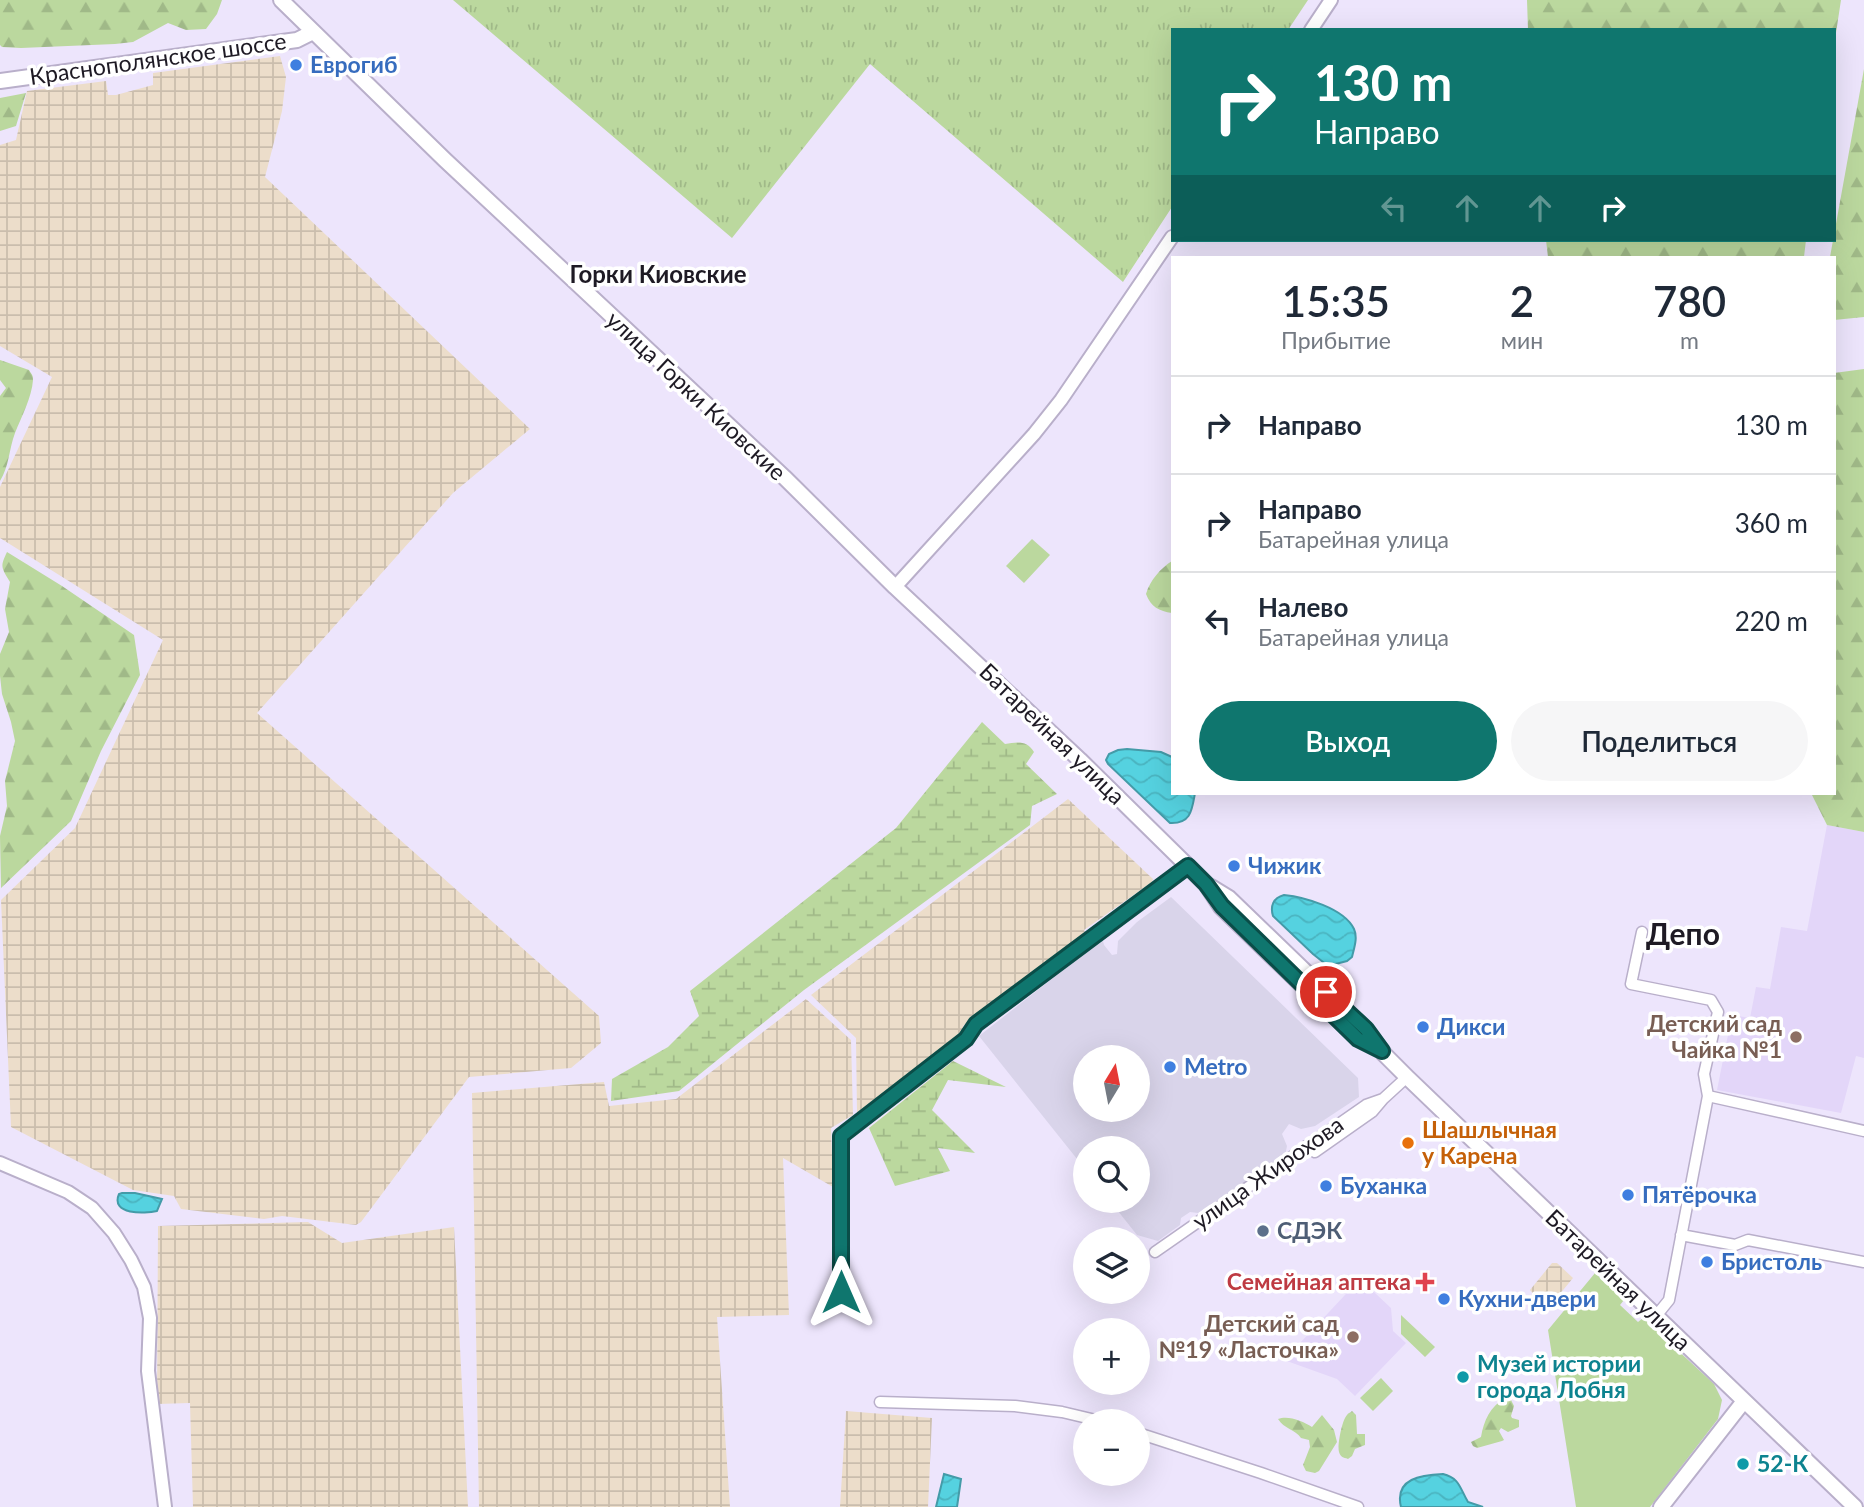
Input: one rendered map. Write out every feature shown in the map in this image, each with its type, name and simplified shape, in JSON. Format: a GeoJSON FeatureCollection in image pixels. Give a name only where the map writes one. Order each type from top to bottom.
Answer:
{"type":"FeatureCollection","features":[{"type":"Feature","properties":{"kind":"main road","name":"улица Горки Киовские"},"geometry":{"type":"LineString","coordinates":[[281,0],[463,177],[784,477],[895,587]]}},
{"type":"Feature","properties":{"kind":"main road","name":"Краснополянское шоссе"},"geometry":{"type":"LineString","coordinates":[[0,81],[296,40],[313,32]]}},
{"type":"Feature","properties":{"kind":"main road","name":"Батарейная улица"},"geometry":{"type":"LineString","coordinates":[[895,587],[1080,760],[1206,884],[1239,907],[1366,1029],[1382,1051],[1407,1077],[1856,1507]]}},
{"type":"Feature","properties":{"kind":"main road"},"geometry":{"type":"LineString","coordinates":[[1661,1507],[1744,1401]]}},
{"type":"Feature","properties":{"kind":"street"},"geometry":{"type":"LineString","coordinates":[[1312,28],[1331,0]]}},
{"type":"Feature","properties":{"kind":"street"},"geometry":{"type":"LineString","coordinates":[[895,587],[1034,434],[1171,238]]}},
{"type":"Feature","properties":{"kind":"street"},"geometry":{"type":"LineString","coordinates":[[841,1292],[841,1136],[966,1039],[976,1024],[1188,866]]}},
{"type":"Feature","properties":{"kind":"street"},"geometry":{"type":"LineString","coordinates":[[1642,932],[1631,984],[1711,1000],[1718,1012],[1704,1074],[1708,1096],[1669,1300],[1656,1316]]}},
{"type":"Feature","properties":{"kind":"street","name":"улица Жирохова"},"geometry":{"type":"LineString","coordinates":[[1155,1252],[1310,1149],[1372,1112],[1407,1077]]}},
{"type":"Feature","properties":{"kind":"street"},"geometry":{"type":"LineString","coordinates":[[1708,1096],[1864,1131]]}},
{"type":"Feature","properties":{"kind":"street"},"geometry":{"type":"LineString","coordinates":[[0,1163],[68,1192],[92,1208],[114,1233],[140,1278],[150,1318],[148,1371],[165,1507]]}},
{"type":"Feature","properties":{"kind":"street"},"geometry":{"type":"LineString","coordinates":[[1681,1235],[1735,1245],[1748,1240],[1864,1262]]}},
{"type":"Feature","properties":{"kind":"street"},"geometry":{"type":"LineString","coordinates":[[880,1402],[1015,1406],[1073,1415]]}},
{"type":"Feature","properties":{"kind":"street"},"geometry":{"type":"LineString","coordinates":[[1150,1437],[1358,1507]]}},
{"type":"Feature","properties":{"kind":"shaded area"},"geometry":{"type":"Polygon","coordinates":[[[280,56],[286,77],[282,111],[265,177],[530,429],[453,493],[257,713],[599,1016],[601,1043],[571,1068],[469,1077],[361,1222],[356,1225],[282,1216],[264,1219],[181,1209],[174,1196],[133,1190],[11,1127],[1,900],[75,828],[163,640],[0,538],[0,487],[52,377],[0,346],[0,145],[16,140],[27,91],[106,81],[108,95],[116,95],[153,85],[153,73],[280,56]]]}},
{"type":"Feature","properties":{"kind":"shaded area"},"geometry":{"type":"Polygon","coordinates":[[[1068,799],[1153,879],[1152,882],[1084,930],[1085,932],[963,1026],[966,1030],[857,1113],[856,1038],[811,995],[1068,799]]]}},
{"type":"Feature","properties":{"kind":"shaded area"},"geometry":{"type":"Polygon","coordinates":[[[1827,825],[1864,832],[1864,1058],[1856,1056],[1841,1113],[1717,1090],[1732,1015],[1750,1018],[1756,987],[1770,989],[1781,927],[1807,931],[1827,825]]]}},
{"type":"Feature","properties":{"kind":"shaded area"},"geometry":{"type":"Polygon","coordinates":[[[1171,897],[1358,1078],[1359,1097],[1315,1126],[1301,1129],[1289,1124],[1282,1134],[1287,1146],[1285,1156],[1281,1160],[1198,1213],[1190,1212],[1181,1218],[1180,1225],[1158,1241],[1150,1239],[1150,1227],[1131,1227],[1120,1213],[1150,1213],[1150,1136],[1073,1136],[1073,1154],[979,1036],[1103,941],[1112,955],[1117,954],[1118,941],[1137,922],[1171,897]]]}},
{"type":"Feature","properties":{"kind":"shaded area"},"geometry":{"type":"Polygon","coordinates":[[[806,999],[851,1040],[853,1115],[831,1128],[833,1187],[783,1158],[789,1315],[717,1317],[730,1507],[479,1507],[472,1093],[604,1082],[609,1106],[676,1099],[806,999]]]}},
{"type":"Feature","properties":{"kind":"shaded area"},"geometry":{"type":"Polygon","coordinates":[[[308,1222],[342,1243],[454,1227],[468,1507],[193,1507],[190,1403],[157,1404],[158,1226],[308,1222]]]}},
{"type":"Feature","properties":{"kind":"shaded area"},"geometry":{"type":"Polygon","coordinates":[[[1552,1263],[1557,1263],[1573,1278],[1550,1306],[1530,1290],[1552,1263]]]}},
{"type":"Feature","properties":{"kind":"shaded area","name":"Детский сад №19 «Ласточка»"},"geometry":{"type":"Polygon","coordinates":[[[1360,1279],[1391,1308],[1393,1331],[1406,1343],[1355,1396],[1337,1379],[1284,1360],[1360,1279]]]}},
{"type":"Feature","properties":{"kind":"shaded area"},"geometry":{"type":"Polygon","coordinates":[[[846,1411],[932,1418],[928,1507],[840,1507],[846,1411]]]}},
{"type":"Feature","properties":{"kind":"green space"},"geometry":{"type":"Polygon","coordinates":[[[0,0],[222,0],[217,14],[206,29],[186,30],[168,23],[133,42],[21,48],[0,45],[0,0]]]}},
{"type":"Feature","properties":{"kind":"green space"},"geometry":{"type":"Polygon","coordinates":[[[453,0],[1308,0],[1289,28],[1171,28],[1171,209],[1123,282],[870,64],[732,238],[453,0]]]}},
{"type":"Feature","properties":{"kind":"green space"},"geometry":{"type":"Polygon","coordinates":[[[1527,0],[1841,0],[1836,33],[1836,28],[1528,28],[1527,0]]]}},
{"type":"Feature","properties":{"kind":"green space"},"geometry":{"type":"Polygon","coordinates":[[[1864,69],[1864,317],[1836,320],[1836,256],[1830,256],[1833,242],[1836,242],[1836,224],[1864,69]]]}},
{"type":"Feature","properties":{"kind":"green space"},"geometry":{"type":"Polygon","coordinates":[[[26,93],[16,126],[0,131],[0,98],[26,93]]]}},
{"type":"Feature","properties":{"kind":"green space"},"geometry":{"type":"Polygon","coordinates":[[[1546,242],[1806,242],[1804,256],[1548,256],[1546,242]]]}},
{"type":"Feature","properties":{"kind":"green space"},"geometry":{"type":"Polygon","coordinates":[[[0,360],[29,370],[33,380],[0,481],[0,396],[6,388],[0,380],[0,360]]]}},
{"type":"Feature","properties":{"kind":"green space"},"geometry":{"type":"Polygon","coordinates":[[[1864,369],[1864,832],[1827,825],[1812,795],[1836,795],[1836,373],[1864,369]]]}},
{"type":"Feature","properties":{"kind":"green space"},"geometry":{"type":"Polygon","coordinates":[[[1032,539],[1050,555],[1024,583],[1006,566],[1032,539]]]}},
{"type":"Feature","properties":{"kind":"green space"},"geometry":{"type":"Polygon","coordinates":[[[7,552],[134,635],[140,675],[101,751],[71,821],[1,888],[0,836],[7,806],[5,781],[15,741],[0,676],[0,654],[9,632],[5,609],[10,582],[2,567],[7,552]]]}},
{"type":"Feature","properties":{"kind":"green space"},"geometry":{"type":"Polygon","coordinates":[[[1171,562],[1171,613],[1156,608],[1146,594],[1156,575],[1171,562]]]}},
{"type":"Feature","properties":{"kind":"green space"},"geometry":{"type":"Polygon","coordinates":[[[982,722],[1005,744],[1028,745],[1034,752],[1026,764],[1057,794],[1032,806],[1030,825],[804,990],[679,1091],[611,1101],[612,1079],[668,1047],[699,1016],[690,991],[896,828],[982,722]]]}},
{"type":"Feature","properties":{"kind":"green space"},"geometry":{"type":"Polygon","coordinates":[[[953,1061],[1006,1087],[948,1080],[932,1110],[975,1153],[938,1148],[950,1171],[895,1186],[869,1128],[953,1061]]]}},
{"type":"Feature","properties":{"kind":"green space"},"geometry":{"type":"Polygon","coordinates":[[[1595,1273],[1624,1300],[1620,1305],[1638,1322],[1643,1318],[1714,1384],[1722,1400],[1718,1419],[1650,1507],[1576,1507],[1548,1330],[1595,1273]]]}},
{"type":"Feature","properties":{"kind":"green space"},"geometry":{"type":"Polygon","coordinates":[[[1401,1315],[1435,1347],[1425,1357],[1401,1334],[1401,1315]]]}},
{"type":"Feature","properties":{"kind":"green space"},"geometry":{"type":"Polygon","coordinates":[[[1381,1378],[1393,1391],[1373,1411],[1360,1398],[1381,1378]]]}},
{"type":"Feature","properties":{"kind":"green space"},"geometry":{"type":"Polygon","coordinates":[[[1505,1398],[1510,1398],[1514,1406],[1511,1416],[1519,1420],[1519,1427],[1508,1432],[1501,1428],[1499,1431],[1504,1440],[1502,1441],[1477,1448],[1473,1446],[1471,1442],[1481,1437],[1492,1410],[1505,1398]]]}},
{"type":"Feature","properties":{"kind":"green space"},"geometry":{"type":"Polygon","coordinates":[[[1352,1411],[1356,1415],[1357,1434],[1365,1434],[1365,1445],[1355,1449],[1348,1459],[1342,1457],[1339,1452],[1339,1444],[1343,1422],[1352,1411]]]}},
{"type":"Feature","properties":{"kind":"green space"},"geometry":{"type":"Polygon","coordinates":[[[1322,1415],[1334,1430],[1337,1442],[1319,1471],[1315,1473],[1306,1471],[1303,1465],[1310,1447],[1309,1440],[1301,1438],[1278,1419],[1295,1419],[1312,1427],[1322,1415]]]}},
{"type":"Feature","properties":{"kind":"water"},"geometry":{"type":"Polygon","coordinates":[[[1118,750],[1161,752],[1171,757],[1171,795],[1195,795],[1189,815],[1182,821],[1170,823],[1108,764],[1106,760],[1109,754],[1118,750]]]}},
{"type":"Feature","properties":{"kind":"water"},"geometry":{"type":"Polygon","coordinates":[[[1284,895],[1323,905],[1342,915],[1354,929],[1356,936],[1352,957],[1328,966],[1313,954],[1273,916],[1273,903],[1284,895]]]}},
{"type":"Feature","properties":{"kind":"water"},"geometry":{"type":"Polygon","coordinates":[[[119,1194],[162,1199],[157,1211],[130,1212],[119,1206],[119,1194]]]}},
{"type":"Feature","properties":{"kind":"water"},"geometry":{"type":"Polygon","coordinates":[[[944,1474],[961,1479],[957,1507],[936,1507],[944,1474]]]}},
{"type":"Feature","properties":{"kind":"water"},"geometry":{"type":"Polygon","coordinates":[[[1443,1474],[1456,1481],[1468,1502],[1483,1507],[1401,1507],[1400,1497],[1406,1484],[1419,1477],[1443,1474]]]}},
{"type":"Feature","properties":{"kind":"place","name":"Еврогиб"},"geometry":{"type":"Point","coordinates":[296,65]}},
{"type":"Feature","properties":{"kind":"place","name":"Чижик"},"geometry":{"type":"Point","coordinates":[1234,866]}},
{"type":"Feature","properties":{"kind":"place","name":"Дикси"},"geometry":{"type":"Point","coordinates":[1423,1027]}},
{"type":"Feature","properties":{"kind":"place","name":"Детский сад Чайка №1"},"geometry":{"type":"Point","coordinates":[1796,1037]}},
{"type":"Feature","properties":{"kind":"place","name":"Metro"},"geometry":{"type":"Point","coordinates":[1170,1067]}},
{"type":"Feature","properties":{"kind":"place","name":"Шашлычная у Карена"},"geometry":{"type":"Point","coordinates":[1408,1143]}},
{"type":"Feature","properties":{"kind":"place","name":"Буханка"},"geometry":{"type":"Point","coordinates":[1326,1186]}},
{"type":"Feature","properties":{"kind":"place","name":"Пятёрочка"},"geometry":{"type":"Point","coordinates":[1628,1195]}},
{"type":"Feature","properties":{"kind":"place","name":"СДЭК"},"geometry":{"type":"Point","coordinates":[1263,1231]}},
{"type":"Feature","properties":{"kind":"place","name":"Бристоль"},"geometry":{"type":"Point","coordinates":[1707,1262]}},
{"type":"Feature","properties":{"kind":"place","name":"Семейная аптека"},"geometry":{"type":"Point","coordinates":[1425,1282]}},
{"type":"Feature","properties":{"kind":"place","name":"Кухни-двери"},"geometry":{"type":"Point","coordinates":[1444,1299]}},
{"type":"Feature","properties":{"kind":"place","name":"Детский сад №19 «Ласточка»"},"geometry":{"type":"Point","coordinates":[1353,1337]}},
{"type":"Feature","properties":{"kind":"place","name":"Музей истории города Лобня"},"geometry":{"type":"Point","coordinates":[1463,1377]}},
{"type":"Feature","properties":{"kind":"place","name":"52-К"},"geometry":{"type":"Point","coordinates":[1743,1464]}},
{"type":"Feature","properties":{"kind":"district","name":"Горки Киовские"},"geometry":{"type":"Point","coordinates":[658,275]}},
{"type":"Feature","properties":{"kind":"district","name":"Депо"},"geometry":{"type":"Point","coordinates":[1683,935]}},
{"type":"Feature","properties":{"kind":"route"},"geometry":{"type":"LineString","coordinates":[[841,1292],[841,1136],[966,1039],[976,1024],[1188,866],[1222,906],[1358,1039],[1382,1051],[1366,1029],[1326,992]]}}]}
